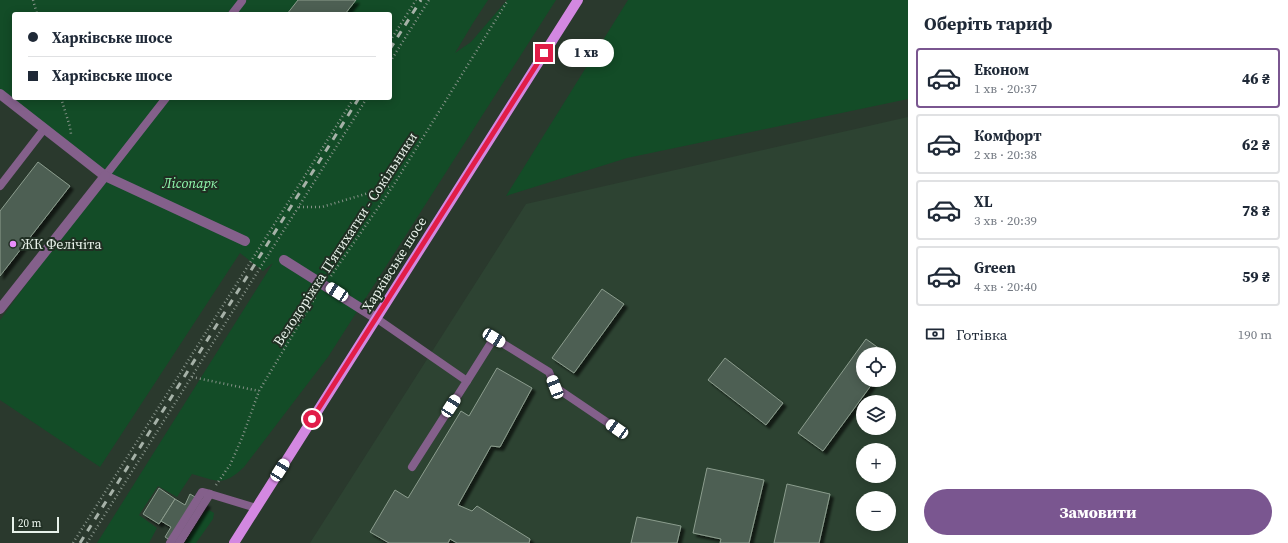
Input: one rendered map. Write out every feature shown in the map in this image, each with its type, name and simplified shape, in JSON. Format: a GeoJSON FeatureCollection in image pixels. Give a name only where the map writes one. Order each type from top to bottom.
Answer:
{"type":"FeatureCollection","features":[{"type":"Feature","properties":{"kind":"main road","name":"Харківське шосе"},"geometry":{"type":"LineString","coordinates":[[234,543],[578,0]]}},
{"type":"Feature","properties":{"kind":"street"},"geometry":{"type":"LineString","coordinates":[[0,94],[105,176],[245,241]]}},
{"type":"Feature","properties":{"kind":"street"},"geometry":{"type":"LineString","coordinates":[[0,309],[105,176]]}},
{"type":"Feature","properties":{"kind":"street"},"geometry":{"type":"LineString","coordinates":[[284,260],[376,318]]}},
{"type":"Feature","properties":{"kind":"lane"},"geometry":{"type":"LineString","coordinates":[[234,12],[242,1]]}},
{"type":"Feature","properties":{"kind":"lane"},"geometry":{"type":"LineString","coordinates":[[105,176],[164,100]]}},
{"type":"Feature","properties":{"kind":"lane"},"geometry":{"type":"LineString","coordinates":[[0,186],[44,129]]}},
{"type":"Feature","properties":{"kind":"lane"},"geometry":{"type":"LineString","coordinates":[[376,318],[467,381]]}},
{"type":"Feature","properties":{"kind":"lane"},"geometry":{"type":"LineString","coordinates":[[412,467],[494,338],[549,372],[555,387],[617,429]]}},
{"type":"Feature","properties":{"kind":"lane"},"geometry":{"type":"LineString","coordinates":[[170,543],[202,492],[256,508]]}},
{"type":"Feature","properties":{"kind":"lane"},"geometry":{"type":"LineString","coordinates":[[179,543],[210,494]]}},
{"type":"Feature","properties":{"kind":"path"},"geometry":{"type":"LineString","coordinates":[[32,0],[35,12]]}},
{"type":"Feature","properties":{"kind":"path"},"geometry":{"type":"LineString","coordinates":[[392,38],[416,0]]}},
{"type":"Feature","properties":{"kind":"path"},"geometry":{"type":"LineString","coordinates":[[392,59],[429,0]]}},
{"type":"Feature","properties":{"kind":"path","name":"Велодоріжка П'ятихатки - Сокільники"},"geometry":{"type":"LineString","coordinates":[[210,494],[230,464],[242,438],[259,391],[324,284],[333,274],[392,186],[508,0]]}},
{"type":"Feature","properties":{"kind":"path"},"geometry":{"type":"LineString","coordinates":[[62,100],[71,135]]}},
{"type":"Feature","properties":{"kind":"path"},"geometry":{"type":"LineString","coordinates":[[73,543],[353,100]]}},
{"type":"Feature","properties":{"kind":"path"},"geometry":{"type":"LineString","coordinates":[[87,543],[366,100]]}},
{"type":"Feature","properties":{"kind":"path"},"geometry":{"type":"LineString","coordinates":[[298,207],[322,207],[392,186]]}},
{"type":"Feature","properties":{"kind":"path"},"geometry":{"type":"LineString","coordinates":[[192,377],[259,391]]}},
{"type":"Feature","properties":{"kind":"shaded area"},"geometry":{"type":"Polygon","coordinates":[[[908,117],[908,543],[310,543],[526,204],[908,117]]]}},
{"type":"Feature","properties":{"kind":"green space","name":"Лісопарк"},"geometry":{"type":"Polygon","coordinates":[[[0,0],[488,0],[455,53],[471,42],[507,0],[556,0],[328,357],[244,467],[231,478],[220,481],[192,474],[177,497],[158,486],[139,515],[157,528],[149,543],[97,543],[273,263],[263,271],[240,253],[100,467],[0,400],[0,320],[105,176],[0,92],[0,0]]]}},
{"type":"Feature","properties":{"kind":"green space"},"geometry":{"type":"Polygon","coordinates":[[[628,0],[908,0],[908,99],[627,158],[506,196],[628,0]]]}},
{"type":"Feature","properties":{"kind":"green space"},"geometry":{"type":"Polygon","coordinates":[[[209,510],[214,513],[213,519],[196,543],[185,543],[205,512],[209,510]]]}},
{"type":"Feature","properties":{"kind":"building"},"geometry":{"type":"Polygon","coordinates":[[[298,0],[356,0],[347,12],[289,12],[298,0]]]}},
{"type":"Feature","properties":{"kind":"building","name":"ЖК Фелічіта"},"geometry":{"type":"Polygon","coordinates":[[[38,162],[70,186],[0,276],[0,211],[38,162]]]}},
{"type":"Feature","properties":{"kind":"building"},"geometry":{"type":"Polygon","coordinates":[[[602,289],[624,304],[574,373],[552,358],[602,289]]]}},
{"type":"Feature","properties":{"kind":"building"},"geometry":{"type":"Polygon","coordinates":[[[866,339],[877,347],[860,347],[866,339]]]}},
{"type":"Feature","properties":{"kind":"building"},"geometry":{"type":"Polygon","coordinates":[[[856,353],[856,387],[870,387],[864,395],[856,395],[856,406],[823,451],[798,433],[856,353]]]}},
{"type":"Feature","properties":{"kind":"building"},"geometry":{"type":"Polygon","coordinates":[[[725,358],[783,403],[766,425],[708,380],[725,358]]]}},
{"type":"Feature","properties":{"kind":"building"},"geometry":{"type":"Polygon","coordinates":[[[497,368],[532,388],[500,447],[491,446],[458,505],[472,511],[477,506],[530,539],[529,543],[457,543],[450,539],[448,543],[389,543],[370,532],[395,490],[408,498],[461,411],[469,416],[497,368]]]}},
{"type":"Feature","properties":{"kind":"building"},"geometry":{"type":"Polygon","coordinates":[[[707,468],[764,480],[749,543],[720,543],[721,539],[693,533],[707,468]]]}},
{"type":"Feature","properties":{"kind":"building"},"geometry":{"type":"Polygon","coordinates":[[[787,484],[830,494],[819,543],[774,543],[787,484]]]}},
{"type":"Feature","properties":{"kind":"building"},"geometry":{"type":"Polygon","coordinates":[[[159,488],[175,499],[159,524],[143,514],[159,488]]]}},
{"type":"Feature","properties":{"kind":"building"},"geometry":{"type":"Polygon","coordinates":[[[190,494],[207,504],[183,543],[174,543],[165,537],[171,527],[161,521],[175,499],[185,505],[190,494]]]}},
{"type":"Feature","properties":{"kind":"building"},"geometry":{"type":"Polygon","coordinates":[[[637,517],[681,526],[677,543],[631,543],[637,517]]]}},
{"type":"Feature","properties":{"kind":"railway"},"geometry":{"type":"LineString","coordinates":[[392,46],[421,0]]}},
{"type":"Feature","properties":{"kind":"railway"},"geometry":{"type":"LineString","coordinates":[[80,543],[358,100]]}},
{"type":"Feature","properties":{"kind":"place","name":"ЖК Фелічіта"},"geometry":{"type":"Point","coordinates":[13,244]}},
{"type":"Feature","properties":{"kind":"route"},"geometry":{"type":"LineString","coordinates":[[312,419],[544,53]]}}]}
